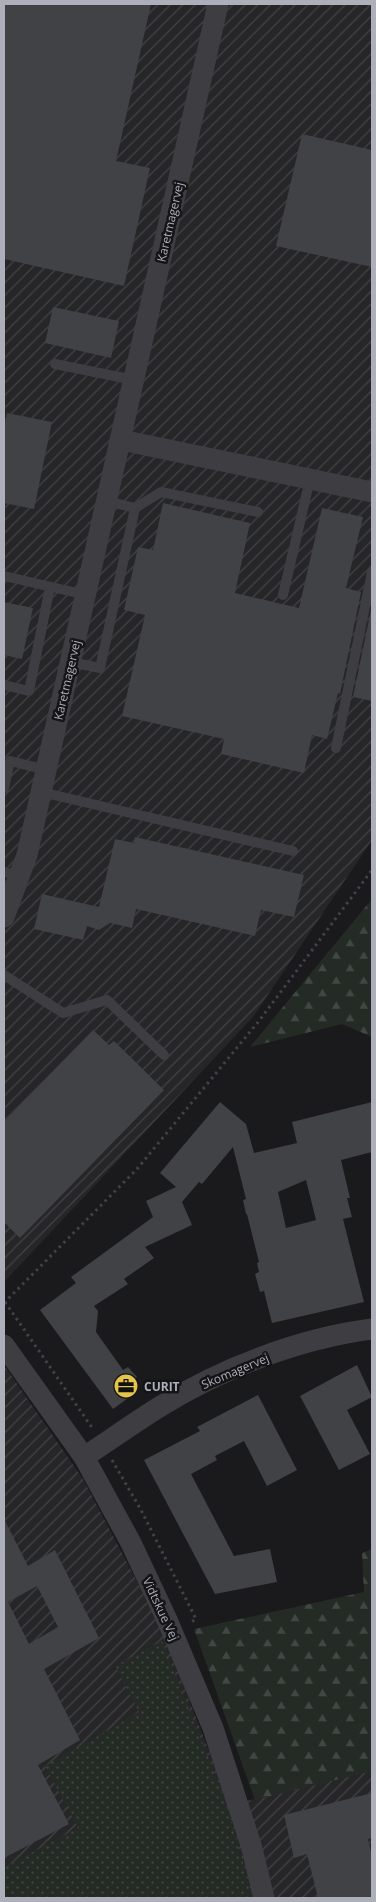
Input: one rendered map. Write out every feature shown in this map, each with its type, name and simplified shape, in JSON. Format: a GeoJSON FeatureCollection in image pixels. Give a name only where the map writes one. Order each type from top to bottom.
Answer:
{"type":"FeatureCollection","features":[{"type":"Feature","properties":{"kind":"street","name":"Karetmagervej"},"geometry":{"type":"LineString","coordinates":[[4,917],[12,874],[27,854],[42,792],[218,4]]}},
{"type":"Feature","properties":{"kind":"street"},"geometry":{"type":"LineString","coordinates":[[121,440],[372,492]]}},
{"type":"Feature","properties":{"kind":"street","name":"Skomagervej"},"geometry":{"type":"LineString","coordinates":[[84,1457],[162,1405],[243,1365],[303,1345],[372,1329]]}},
{"type":"Feature","properties":{"kind":"street","name":"Vidtskue Vej"},"geometry":{"type":"LineString","coordinates":[[4,1345],[84,1457],[139,1560],[209,1720],[251,1845],[264,1898]]}},
{"type":"Feature","properties":{"kind":"lane"},"geometry":{"type":"LineString","coordinates":[[55,364],[134,380]]}},
{"type":"Feature","properties":{"kind":"lane"},"geometry":{"type":"LineString","coordinates":[[283,595],[310,479]]}},
{"type":"Feature","properties":{"kind":"lane"},"geometry":{"type":"LineString","coordinates":[[71,662],[100,668],[135,508],[160,492],[258,512]]}},
{"type":"Feature","properties":{"kind":"lane"},"geometry":{"type":"LineString","coordinates":[[107,501],[135,508]]}},
{"type":"Feature","properties":{"kind":"lane"},"geometry":{"type":"LineString","coordinates":[[336,748],[372,572]]}},
{"type":"Feature","properties":{"kind":"lane"},"geometry":{"type":"LineString","coordinates":[[4,576],[86,595]]}},
{"type":"Feature","properties":{"kind":"lane"},"geometry":{"type":"LineString","coordinates":[[4,686],[29,691],[50,587]]}},
{"type":"Feature","properties":{"kind":"lane"},"geometry":{"type":"LineString","coordinates":[[4,788],[10,761],[46,770]]}},
{"type":"Feature","properties":{"kind":"lane"},"geometry":{"type":"LineString","coordinates":[[42,792],[293,852]]}},
{"type":"Feature","properties":{"kind":"lane"},"geometry":{"type":"LineString","coordinates":[[4,975],[63,1013],[107,1000],[164,1055]]}},
{"type":"Feature","properties":{"kind":"path"},"geometry":{"type":"LineString","coordinates":[[4,1303],[137,1169],[259,1021],[372,870]]}},
{"type":"Feature","properties":{"kind":"shaded area"},"geometry":{"type":"Polygon","coordinates":[[[4,4],[372,4],[372,840],[253,1017],[4,1282],[4,4]]]}},
{"type":"Feature","properties":{"kind":"shaded area"},"geometry":{"type":"Polygon","coordinates":[[[4,1365],[83,1479],[160,1625],[230,1805],[372,1771],[372,1898],[4,1898],[4,1365]]]}},
{"type":"Feature","properties":{"kind":"green space"},"geometry":{"type":"Polygon","coordinates":[[[372,899],[372,1037],[342,1024],[250,1047],[372,899]]]}},
{"type":"Feature","properties":{"kind":"green space"},"geometry":{"type":"Polygon","coordinates":[[[372,1549],[372,1771],[255,1800],[194,1629],[364,1592],[362,1553],[372,1549]]]}},
{"type":"Feature","properties":{"kind":"green space"},"geometry":{"type":"Polygon","coordinates":[[[162,1641],[226,1802],[253,1898],[4,1898],[4,1867],[78,1828],[45,1766],[139,1712],[115,1666],[162,1641]]]}},
{"type":"Feature","properties":{"kind":"building"},"geometry":{"type":"Polygon","coordinates":[[[4,4],[151,4],[116,161],[150,168],[124,286],[4,259],[4,4]]]}},
{"type":"Feature","properties":{"kind":"building"},"geometry":{"type":"Polygon","coordinates":[[[302,134],[372,150],[372,267],[276,246],[302,134]]]}},
{"type":"Feature","properties":{"kind":"building"},"geometry":{"type":"Polygon","coordinates":[[[53,307],[119,321],[111,358],[45,343],[53,307]]]}},
{"type":"Feature","properties":{"kind":"building"},"geometry":{"type":"Polygon","coordinates":[[[7,413],[52,422],[34,509],[4,503],[4,428],[7,413]]]}},
{"type":"Feature","properties":{"kind":"building"},"geometry":{"type":"Polygon","coordinates":[[[163,503],[250,523],[235,593],[299,608],[322,508],[363,517],[346,588],[361,592],[340,694],[338,693],[327,739],[312,735],[304,773],[221,754],[224,739],[122,716],[145,615],[124,610],[138,547],[153,550],[163,503]]]}},
{"type":"Feature","properties":{"kind":"building"},"geometry":{"type":"Polygon","coordinates":[[[4,602],[33,608],[22,659],[4,655],[4,602]]]}},
{"type":"Feature","properties":{"kind":"building"},"geometry":{"type":"Polygon","coordinates":[[[372,605],[372,701],[353,697],[372,605]]]}},
{"type":"Feature","properties":{"kind":"building"},"geometry":{"type":"Polygon","coordinates":[[[135,837],[304,875],[294,917],[261,910],[255,936],[136,909],[132,928],[110,923],[99,930],[87,926],[83,940],[34,929],[42,894],[99,907],[115,839],[134,843],[135,837]]]}},
{"type":"Feature","properties":{"kind":"building"},"geometry":{"type":"Polygon","coordinates":[[[93,1030],[109,1045],[114,1041],[164,1090],[20,1238],[4,1222],[4,1122],[93,1030]]]}},
{"type":"Feature","properties":{"kind":"building"},"geometry":{"type":"Polygon","coordinates":[[[220,1102],[246,1124],[254,1153],[297,1143],[292,1122],[372,1102],[372,1152],[341,1160],[350,1198],[347,1198],[352,1217],[343,1219],[364,1302],[272,1323],[264,1291],[260,1292],[255,1274],[259,1272],[257,1263],[259,1262],[246,1214],[243,1200],[246,1199],[233,1147],[202,1184],[199,1182],[182,1202],[192,1225],[145,1247],[154,1258],[124,1279],[128,1284],[94,1306],[98,1311],[96,1332],[123,1370],[128,1367],[137,1377],[132,1381],[138,1391],[113,1409],[40,1310],[76,1283],[71,1277],[153,1217],[146,1201],[176,1187],[160,1173],[220,1102]],[[306,1180],[278,1192],[286,1228],[316,1220],[306,1180]]]}},
{"type":"Feature","properties":{"kind":"building"},"geometry":{"type":"Polygon","coordinates":[[[357,1365],[372,1397],[347,1410],[370,1454],[339,1470],[300,1396],[357,1365]]]}},
{"type":"Feature","properties":{"kind":"building"},"geometry":{"type":"Polygon","coordinates":[[[258,1395],[297,1470],[267,1486],[244,1441],[215,1456],[217,1460],[191,1474],[234,1556],[270,1549],[277,1582],[215,1594],[144,1460],[200,1431],[197,1427],[258,1395]]]}},
{"type":"Feature","properties":{"kind":"building"},"geometry":{"type":"Polygon","coordinates":[[[4,1519],[28,1566],[55,1550],[99,1638],[44,1669],[80,1740],[38,1765],[69,1824],[4,1858],[4,1519]],[[37,1586],[8,1602],[29,1644],[58,1627],[37,1586]]]}},
{"type":"Feature","properties":{"kind":"building"},"geometry":{"type":"Polygon","coordinates":[[[372,1793],[372,1838],[368,1839],[372,1857],[372,1898],[318,1898],[307,1854],[294,1858],[284,1815],[372,1793]]]}},
{"type":"Feature","properties":{"kind":"place","name":"CURIT"},"geometry":{"type":"Point","coordinates":[126,1386]}}]}
